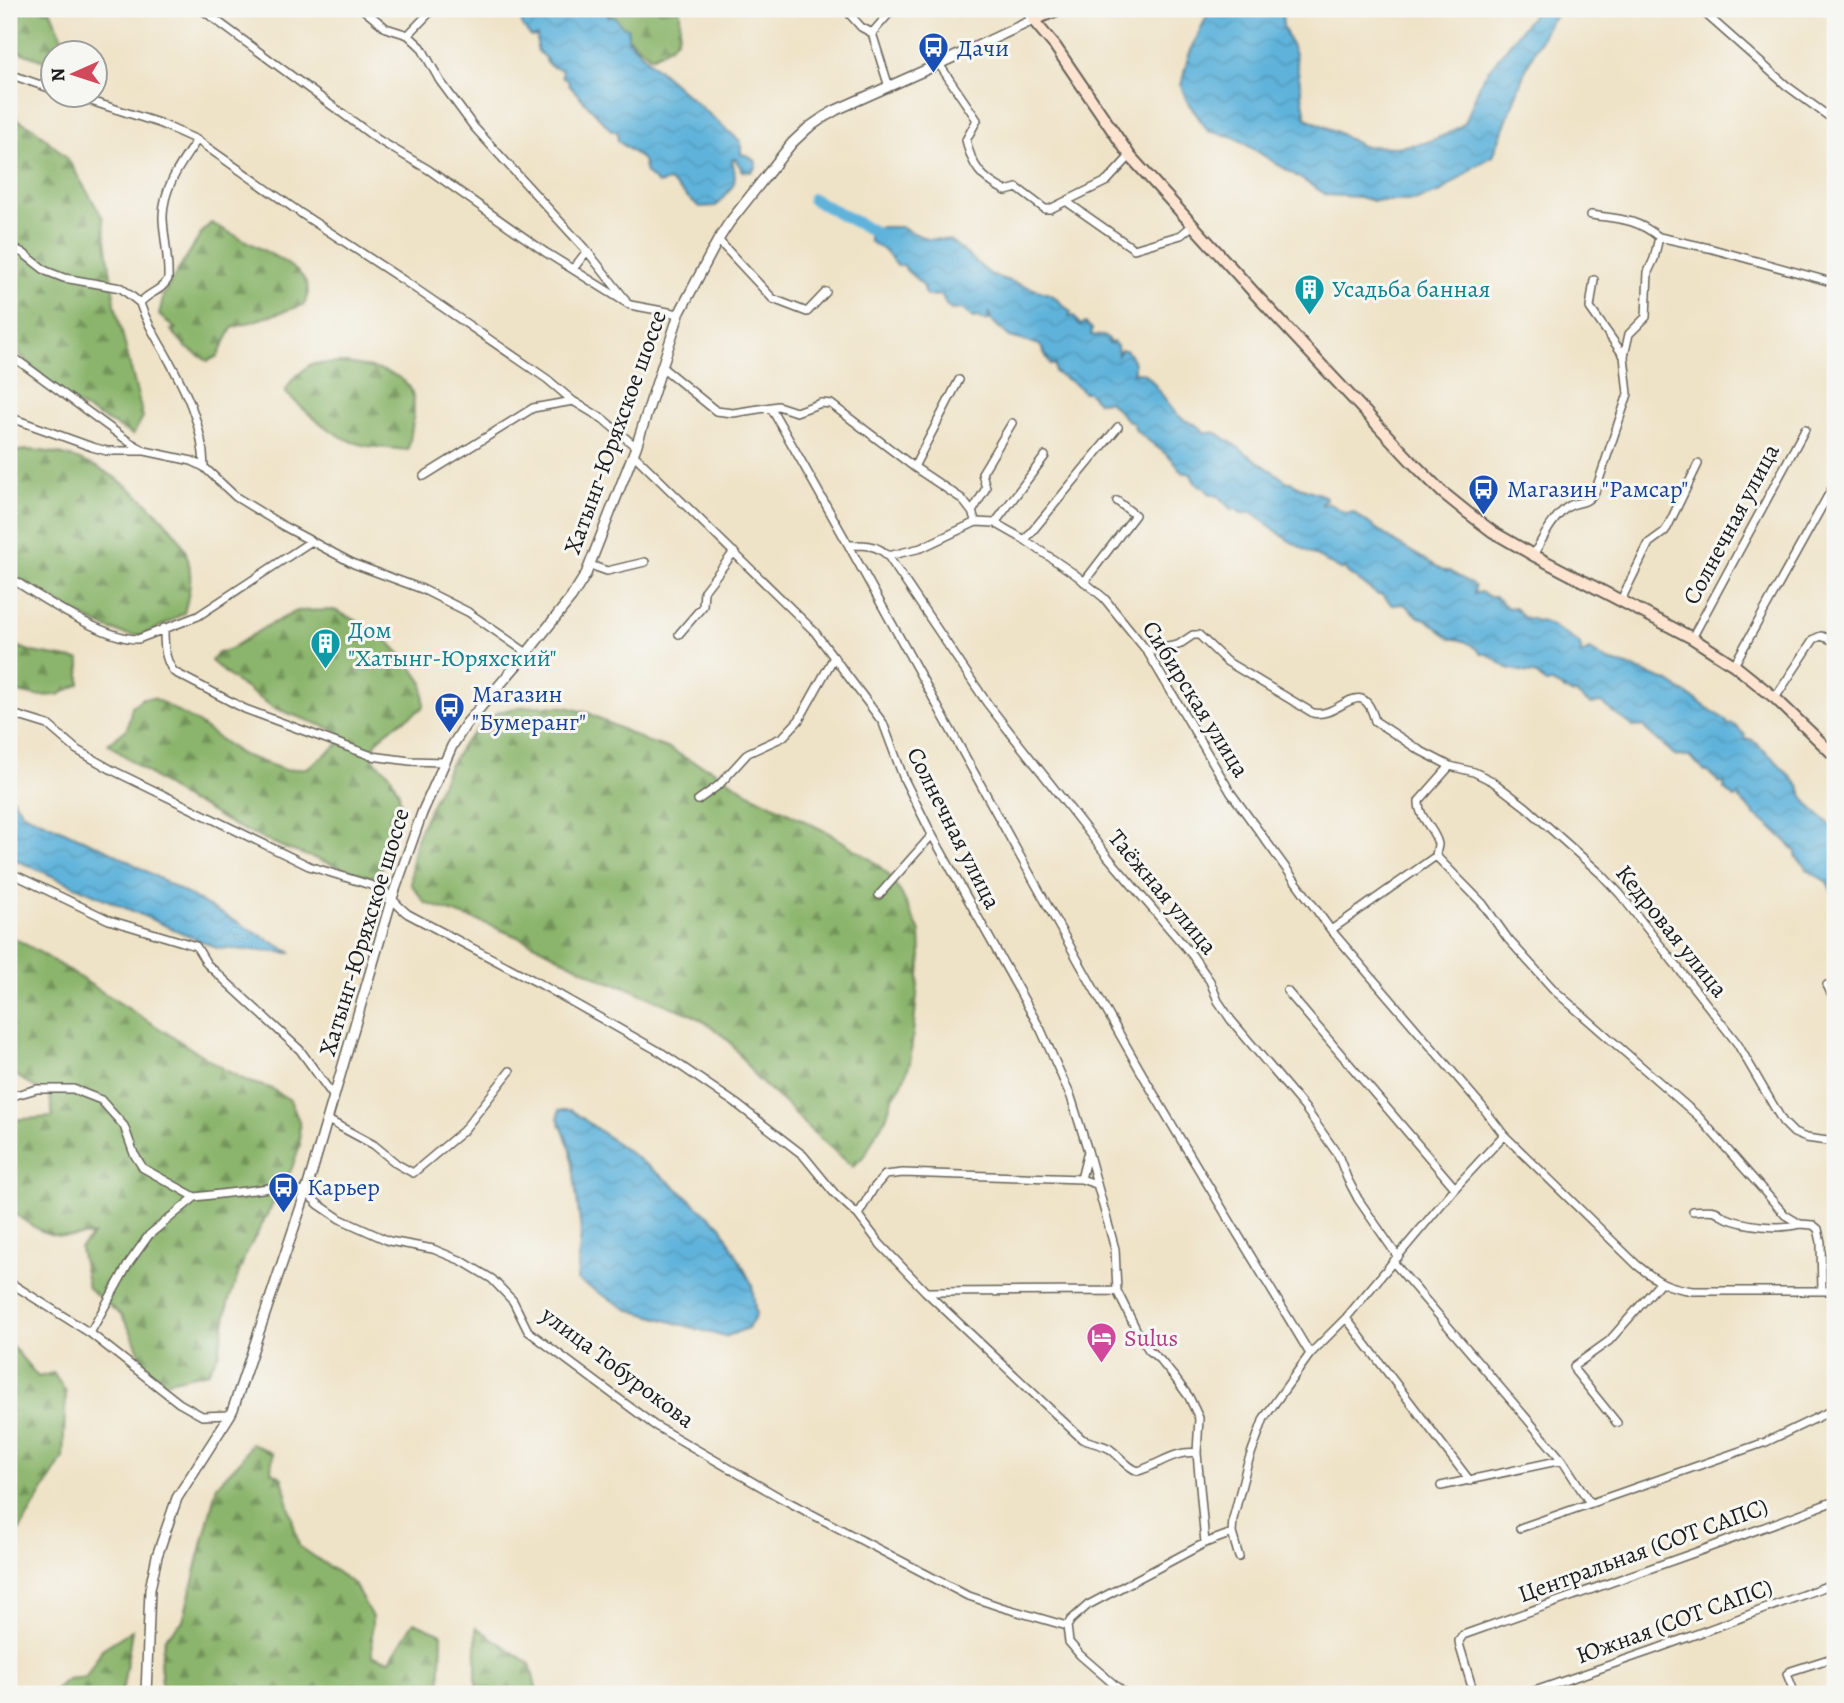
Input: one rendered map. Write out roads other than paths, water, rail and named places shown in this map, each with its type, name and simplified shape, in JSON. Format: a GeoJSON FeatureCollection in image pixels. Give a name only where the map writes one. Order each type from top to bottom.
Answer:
{"type":"FeatureCollection","features":[{"type":"Feature","properties":{"kind":"main road","name":"Хатынг-Юряхское шоссе"},"geometry":{"type":"LineString","coordinates":[[1033,20],[1060,9]]}},
{"type":"Feature","properties":{"kind":"main road"},"geometry":{"type":"LineString","coordinates":[[1033,20],[1055,46],[1130,156],[1442,492],[1493,532],[1692,638],[1734,665],[1774,698],[1835,756]]}},
{"type":"Feature","properties":{"kind":"street"},"geometry":{"type":"LineString","coordinates":[[201,9],[377,139],[429,170],[545,252],[630,305],[679,314]]}},
{"type":"Feature","properties":{"kind":"street"},"geometry":{"type":"LineString","coordinates":[[845,9],[861,27],[872,33],[889,87]]}},
{"type":"Feature","properties":{"kind":"street"},"geometry":{"type":"LineString","coordinates":[[872,33],[893,9]]}},
{"type":"Feature","properties":{"kind":"street"},"geometry":{"type":"LineString","coordinates":[[1023,9],[1033,20]]}},
{"type":"Feature","properties":{"kind":"street"},"geometry":{"type":"LineString","coordinates":[[1700,9],[1787,86],[1835,121]]}},
{"type":"Feature","properties":{"kind":"street"},"geometry":{"type":"LineString","coordinates":[[408,35],[432,10]]}},
{"type":"Feature","properties":{"kind":"street"},"geometry":{"type":"LineString","coordinates":[[365,11],[386,28],[408,35],[421,47],[440,81],[474,127],[587,251],[630,305]]}},
{"type":"Feature","properties":{"kind":"street","name":"Хатынг-Юряхское шоссе"},"geometry":{"type":"LineString","coordinates":[[146,1694],[150,1589],[157,1556],[177,1499],[230,1415],[306,1192],[392,898],[422,813],[444,762],[466,724],[571,598],[590,565],[634,450],[679,314],[718,240],[792,143],[808,128],[836,110],[1033,20]]}},
{"type":"Feature","properties":{"kind":"street"},"geometry":{"type":"LineString","coordinates":[[939,64],[977,120],[966,141],[971,160],[989,183],[1006,191],[1017,188],[1045,209],[1050,209],[1108,181],[1130,156]]}},
{"type":"Feature","properties":{"kind":"street"},"geometry":{"type":"LineString","coordinates":[[9,74],[38,84]]}},
{"type":"Feature","properties":{"kind":"street","name":"Солнечная улица"},"geometry":{"type":"LineString","coordinates":[[108,107],[159,123],[197,140],[536,372],[573,401],[603,419],[814,631],[883,723],[904,779],[932,835],[1041,1030],[1071,1097],[1088,1151],[1115,1249],[1117,1291]]}},
{"type":"Feature","properties":{"kind":"street"},"geometry":{"type":"LineString","coordinates":[[141,303],[165,286],[168,279],[164,201],[169,186],[197,140]]}},
{"type":"Feature","properties":{"kind":"street"},"geometry":{"type":"LineString","coordinates":[[1067,202],[1134,249],[1181,234],[1193,225]]}},
{"type":"Feature","properties":{"kind":"street"},"geometry":{"type":"LineString","coordinates":[[1591,215],[1637,222],[1659,237],[1729,253],[1835,283]]}},
{"type":"Feature","properties":{"kind":"street"},"geometry":{"type":"LineString","coordinates":[[1533,555],[1562,512],[1570,506],[1589,501],[1595,492],[1628,394],[1624,356],[1629,334],[1646,317],[1648,272],[1659,237]]}},
{"type":"Feature","properties":{"kind":"street"},"geometry":{"type":"LineString","coordinates":[[718,240],[773,299],[807,312],[826,292]]}},
{"type":"Feature","properties":{"kind":"street"},"geometry":{"type":"LineString","coordinates":[[9,246],[46,271],[64,278],[121,288],[141,303],[194,413],[202,438],[204,467]]}},
{"type":"Feature","properties":{"kind":"street"},"geometry":{"type":"LineString","coordinates":[[573,269],[587,251]]}},
{"type":"Feature","properties":{"kind":"street"},"geometry":{"type":"LineString","coordinates":[[1594,280],[1590,308],[1624,356]]}},
{"type":"Feature","properties":{"kind":"street"},"geometry":{"type":"LineString","coordinates":[[9,354],[145,451]]}},
{"type":"Feature","properties":{"kind":"street"},"geometry":{"type":"LineString","coordinates":[[663,368],[716,411],[733,413],[778,406],[796,412],[821,403],[831,404],[914,467],[962,499],[976,522],[921,548],[888,556],[882,550],[868,545],[849,545]]}},
{"type":"Feature","properties":{"kind":"street"},"geometry":{"type":"LineString","coordinates":[[914,467],[959,380]]}},
{"type":"Feature","properties":{"kind":"street"},"geometry":{"type":"LineString","coordinates":[[424,476],[533,408],[573,401]]}},
{"type":"Feature","properties":{"kind":"street"},"geometry":{"type":"LineString","coordinates":[[771,408],[1145,1078],[1310,1354]]}},
{"type":"Feature","properties":{"kind":"street"},"geometry":{"type":"LineString","coordinates":[[9,417],[92,447],[120,452],[145,451],[192,461],[204,467],[236,496],[310,542],[354,564],[422,589],[468,612],[527,653]]}},
{"type":"Feature","properties":{"kind":"street"},"geometry":{"type":"LineString","coordinates":[[972,512],[986,488],[982,473],[1012,423]]}},
{"type":"Feature","properties":{"kind":"street"},"geometry":{"type":"LineString","coordinates":[[1025,540],[1118,427]]}},
{"type":"Feature","properties":{"kind":"street","name":"Солнечная улица"},"geometry":{"type":"LineString","coordinates":[[1692,638],[1805,429]]}},
{"type":"Feature","properties":{"kind":"street"},"geometry":{"type":"LineString","coordinates":[[995,523],[1045,456]]}},
{"type":"Feature","properties":{"kind":"street"},"geometry":{"type":"LineString","coordinates":[[1621,600],[1649,543],[1667,528],[1698,464]]}},
{"type":"Feature","properties":{"kind":"street"},"geometry":{"type":"LineString","coordinates":[[1734,665],[1835,484]]}},
{"type":"Feature","properties":{"kind":"street"},"geometry":{"type":"LineString","coordinates":[[1084,582],[1135,515],[1117,501]]}},
{"type":"Feature","properties":{"kind":"street","name":"Сибирская улица"},"geometry":{"type":"LineString","coordinates":[[976,522],[995,523],[1025,540],[1104,598],[1147,651],[1231,793],[1331,930],[1504,1135],[1609,1239],[1660,1283]]}},
{"type":"Feature","properties":{"kind":"street"},"geometry":{"type":"LineString","coordinates":[[9,576],[90,625],[117,636],[138,639],[214,607],[310,542]]}},
{"type":"Feature","properties":{"kind":"street"},"geometry":{"type":"LineString","coordinates":[[679,634],[703,606],[704,591],[734,552]]}},
{"type":"Feature","properties":{"kind":"street","name":"Таёжная улица"},"geometry":{"type":"LineString","coordinates":[[888,556],[987,703],[1108,857],[1192,955],[1231,1020],[1305,1108],[1338,1155],[1358,1199],[1396,1260],[1562,1460],[1590,1503]]}},
{"type":"Feature","properties":{"kind":"street"},"geometry":{"type":"LineString","coordinates":[[590,565],[607,571],[645,562]]}},
{"type":"Feature","properties":{"kind":"street"},"geometry":{"type":"LineString","coordinates":[[164,628],[168,664],[174,672],[245,709],[372,756],[444,762]]}},
{"type":"Feature","properties":{"kind":"street","name":"Кедровая улица"},"geometry":{"type":"LineString","coordinates":[[1147,651],[1178,645],[1194,635],[1199,635],[1226,661],[1313,713],[1328,713],[1353,698],[1365,701],[1375,720],[1419,750],[1450,766],[1474,772],[1492,781],[1526,807],[1620,894],[1737,1043],[1783,1122],[1794,1133],[1806,1138],[1835,1142]]}},
{"type":"Feature","properties":{"kind":"street"},"geometry":{"type":"LineString","coordinates":[[1774,698],[1814,639],[1821,636],[1835,641]]}},
{"type":"Feature","properties":{"kind":"street"},"geometry":{"type":"LineString","coordinates":[[698,800],[719,785],[748,753],[783,737],[791,729],[799,720],[834,657]]}},
{"type":"Feature","properties":{"kind":"street"},"geometry":{"type":"LineString","coordinates":[[9,713],[48,725],[77,750],[103,765],[309,866],[380,888],[408,914],[662,1053],[738,1105],[803,1155],[835,1194],[858,1215],[880,1244],[926,1292],[1082,1439],[1104,1446],[1138,1471],[1171,1455],[1197,1453]]}},
{"type":"Feature","properties":{"kind":"street"},"geometry":{"type":"LineString","coordinates":[[1331,930],[1436,856],[1438,843],[1418,807],[1419,801],[1450,766]]}},
{"type":"Feature","properties":{"kind":"street"},"geometry":{"type":"LineString","coordinates":[[879,895],[932,835]]}},
{"type":"Feature","properties":{"kind":"street"},"geometry":{"type":"LineString","coordinates":[[1436,856],[1483,904],[1508,939],[1555,991],[1691,1109],[1775,1205],[1800,1224]]}},
{"type":"Feature","properties":{"kind":"street"},"geometry":{"type":"LineString","coordinates":[[9,872],[109,920],[195,946],[206,964],[300,1050],[334,1097]]}},
{"type":"Feature","properties":{"kind":"street"},"geometry":{"type":"LineString","coordinates":[[1827,985],[1835,1001]]}},
{"type":"Feature","properties":{"kind":"street"},"geometry":{"type":"LineString","coordinates":[[1287,991],[1455,1188]]}},
{"type":"Feature","properties":{"kind":"street"},"geometry":{"type":"LineString","coordinates":[[328,1121],[374,1145],[413,1173],[463,1131],[510,1071]]}},
{"type":"Feature","properties":{"kind":"street"},"geometry":{"type":"LineString","coordinates":[[9,1092],[16,1095],[37,1089],[73,1089],[101,1100],[124,1126],[134,1154],[143,1168],[195,1197]]}},
{"type":"Feature","properties":{"kind":"street"},"geometry":{"type":"LineString","coordinates":[[1239,1557],[1232,1533],[1233,1519],[1247,1465],[1264,1418],[1310,1354],[1346,1318],[1455,1188],[1504,1135]]}},
{"type":"Feature","properties":{"kind":"street"},"geometry":{"type":"LineString","coordinates":[[1081,1180],[1088,1151]]}},
{"type":"Feature","properties":{"kind":"street"},"geometry":{"type":"LineString","coordinates":[[858,1215],[873,1189],[885,1175],[903,1173],[1081,1180],[1097,1184]]}},
{"type":"Feature","properties":{"kind":"street"},"geometry":{"type":"LineString","coordinates":[[90,1333],[129,1263],[149,1235],[195,1197],[270,1188],[306,1192]]}},
{"type":"Feature","properties":{"kind":"street","name":"улица Тобурокова"},"geometry":{"type":"LineString","coordinates":[[306,1192],[340,1219],[389,1241],[433,1249],[462,1261],[492,1279],[513,1301],[528,1331],[654,1425],[745,1477],[966,1595],[1067,1626]]}},
{"type":"Feature","properties":{"kind":"street"},"geometry":{"type":"LineString","coordinates":[[1693,1211],[1714,1210],[1734,1220],[1772,1227],[1813,1225],[1820,1236],[1822,1291]]}},
{"type":"Feature","properties":{"kind":"street"},"geometry":{"type":"LineString","coordinates":[[9,1282],[90,1333],[179,1403],[202,1416],[230,1415]]}},
{"type":"Feature","properties":{"kind":"street"},"geometry":{"type":"LineString","coordinates":[[1617,1423],[1575,1371],[1574,1366],[1609,1341],[1660,1283],[1676,1289],[1693,1290],[1835,1291]]}},
{"type":"Feature","properties":{"kind":"street"},"geometry":{"type":"LineString","coordinates":[[926,1292],[1117,1291],[1140,1337],[1189,1397],[1199,1418],[1197,1453],[1205,1543]]}},
{"type":"Feature","properties":{"kind":"street"},"geometry":{"type":"LineString","coordinates":[[1346,1318],[1470,1480]]}},
{"type":"Feature","properties":{"kind":"street"},"geometry":{"type":"LineString","coordinates":[[1520,1528],[1766,1442],[1835,1409]]}},
{"type":"Feature","properties":{"kind":"street"},"geometry":{"type":"LineString","coordinates":[[1441,1486],[1562,1460]]}},
{"type":"Feature","properties":{"kind":"street","name":"Центральная (СОТ САПС)"},"geometry":{"type":"LineString","coordinates":[[1474,1694],[1460,1647],[1459,1641],[1463,1635],[1835,1501]]}},
{"type":"Feature","properties":{"kind":"street"},"geometry":{"type":"LineString","coordinates":[[1125,1694],[1080,1655],[1069,1642],[1067,1626],[1088,1605],[1205,1543],[1232,1533]]}},
{"type":"Feature","properties":{"kind":"street","name":"Южная (СОТ САПС)"},"geometry":{"type":"LineString","coordinates":[[1526,1694],[1835,1583]]}},
{"type":"Feature","properties":{"kind":"street"},"geometry":{"type":"LineString","coordinates":[[1795,1694],[1787,1674],[1835,1657]]}},
{"type":"Feature","properties":{"kind":"water"},"geometry":{"type":"Polygon","coordinates":[[[515,9],[610,9],[612,13],[608,14],[608,17],[614,16],[622,26],[628,28],[628,39],[653,65],[741,142],[741,154],[756,162],[756,167],[751,172],[743,171],[735,159],[732,160],[735,175],[733,185],[716,206],[699,207],[669,181],[658,184],[646,173],[643,160],[618,141],[617,131],[612,131],[569,85],[568,80],[562,77],[562,70],[550,66],[537,50],[537,36],[531,37],[521,24],[523,19],[516,16],[515,9]]]}},
{"type":"Feature","properties":{"kind":"water"},"geometry":{"type":"Polygon","coordinates":[[[1210,9],[1282,9],[1283,26],[1295,54],[1306,118],[1362,146],[1396,147],[1425,143],[1465,123],[1482,79],[1537,9],[1565,9],[1550,21],[1527,66],[1493,156],[1441,192],[1414,201],[1374,201],[1327,195],[1234,137],[1208,131],[1187,101],[1181,86],[1188,57],[1210,9]]]}},
{"type":"Feature","properties":{"kind":"water"},"geometry":{"type":"Polygon","coordinates":[[[878,227],[900,227],[927,239],[950,240],[991,275],[1052,295],[1071,312],[1069,317],[1074,316],[1080,325],[1085,323],[1092,329],[1091,335],[1103,336],[1109,343],[1113,342],[1117,346],[1118,355],[1121,350],[1126,350],[1133,360],[1133,373],[1139,372],[1148,376],[1183,419],[1204,432],[1217,433],[1288,482],[1325,496],[1322,505],[1329,503],[1345,513],[1353,512],[1395,542],[1472,584],[1475,587],[1474,594],[1480,592],[1495,597],[1508,608],[1514,607],[1523,617],[1546,623],[1578,642],[1581,654],[1590,650],[1608,661],[1635,668],[1669,682],[1727,721],[1727,725],[1733,724],[1745,735],[1745,739],[1751,739],[1775,760],[1799,786],[1809,804],[1835,829],[1835,897],[1827,882],[1806,869],[1796,857],[1796,851],[1754,815],[1739,796],[1734,798],[1724,789],[1724,783],[1705,772],[1691,757],[1676,756],[1645,729],[1645,726],[1633,727],[1601,703],[1590,704],[1575,693],[1546,683],[1537,675],[1508,668],[1468,643],[1451,639],[1404,604],[1392,605],[1345,568],[1341,570],[1288,540],[1253,513],[1241,513],[1232,509],[1218,496],[1200,487],[1191,474],[1182,472],[1171,458],[1136,431],[1133,422],[1127,420],[1109,401],[1098,402],[1088,392],[1083,392],[1077,385],[1055,372],[1055,364],[1051,365],[1040,345],[1010,337],[991,320],[990,313],[989,320],[984,321],[978,317],[973,318],[962,309],[951,310],[942,295],[927,296],[923,285],[904,265],[898,266],[884,250],[869,241],[869,237],[878,227]]]}},
{"type":"Feature","properties":{"kind":"water"},"geometry":{"type":"Polygon","coordinates":[[[9,794],[23,813],[110,851],[292,953],[217,948],[9,857],[9,794]]]}},
{"type":"Feature","properties":{"kind":"water"},"geometry":{"type":"Polygon","coordinates":[[[559,1110],[571,1110],[667,1180],[721,1226],[752,1284],[756,1316],[748,1328],[725,1337],[627,1309],[577,1280],[581,1232],[571,1150],[558,1118],[559,1110]]]}},
{"type":"Feature","properties":{"kind":"waterway"},"geometry":{"type":"LineString","coordinates":[[813,199],[889,240]]}},
{"type":"Feature","properties":{"kind":"place","name":"Дачи"},"geometry":{"type":"Point","coordinates":[934,75]}},
{"type":"Feature","properties":{"kind":"place","name":"Усадьба банная"},"geometry":{"type":"Point","coordinates":[1309,316]}},
{"type":"Feature","properties":{"kind":"place","name":"Магазин \"Рамсар\""},"geometry":{"type":"Point","coordinates":[1484,516]}},
{"type":"Feature","properties":{"kind":"place","name":"Дом \"Хатынг-Юряхский\""},"geometry":{"type":"Point","coordinates":[325,671]}},
{"type":"Feature","properties":{"kind":"place","name":"Магазин \"Бумеранг\""},"geometry":{"type":"Point","coordinates":[449,735]}},
{"type":"Feature","properties":{"kind":"place","name":"Карьер"},"geometry":{"type":"Point","coordinates":[284,1214]}},
{"type":"Feature","properties":{"kind":"place","name":"Sulus"},"geometry":{"type":"Point","coordinates":[1101,1365]}}]}
